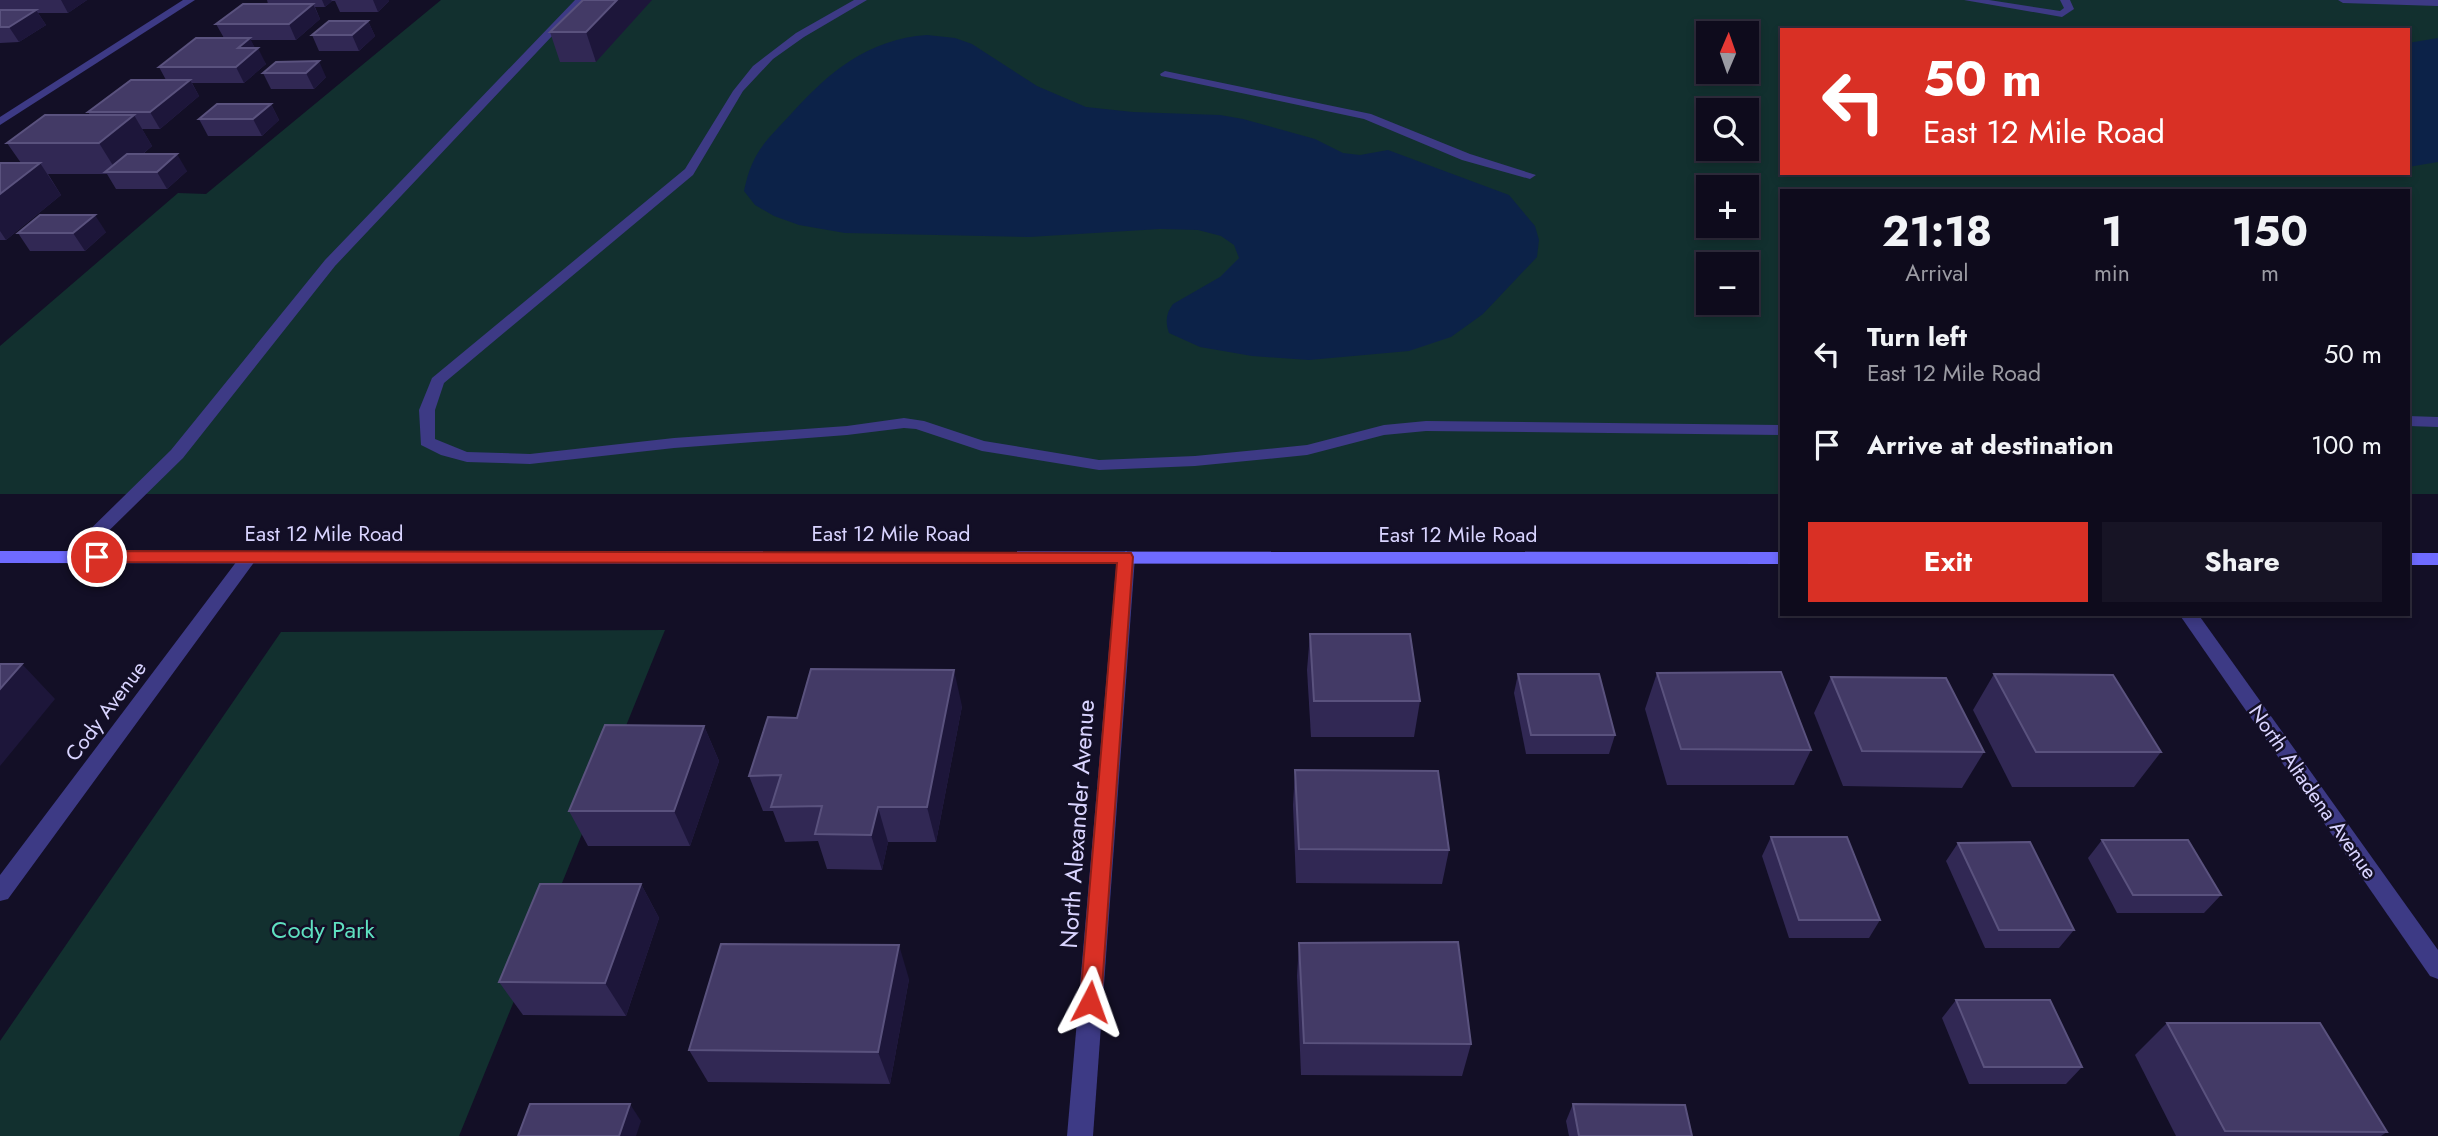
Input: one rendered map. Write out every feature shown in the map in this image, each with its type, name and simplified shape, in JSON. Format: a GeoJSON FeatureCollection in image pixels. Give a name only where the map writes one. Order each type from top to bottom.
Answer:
{"type":"FeatureCollection","features":[{"type":"Feature","properties":{"kind":"main road","name":"East 12 Mile Road"},"geometry":{"type":"LineString","coordinates":[[0,556],[1780,558]]}},
{"type":"Feature","properties":{"kind":"main road"},"geometry":{"type":"LineString","coordinates":[[2410,559],[2438,559]]}},
{"type":"Feature","properties":{"kind":"street"},"geometry":{"type":"LineString","coordinates":[[0,122],[190,0]]}},
{"type":"Feature","properties":{"kind":"street"},"geometry":{"type":"LineString","coordinates":[[72,556],[177,454],[330,263],[581,0]]}},
{"type":"Feature","properties":{"kind":"street"},"geometry":{"type":"LineString","coordinates":[[862,0],[798,37],[748,76],[706,150],[689,173],[437,381],[427,410],[427,441],[445,453],[480,460],[563,457],[674,443],[808,435],[904,423],[918,424],[982,446],[1099,465],[1195,461],[1294,451],[1384,430],[1426,426],[1780,430]]}},
{"type":"Feature","properties":{"kind":"street"},"geometry":{"type":"LineString","coordinates":[[1969,0],[2062,13],[2069,9],[2065,0]]}},
{"type":"Feature","properties":{"kind":"street"},"geometry":{"type":"LineString","coordinates":[[2343,0],[2438,3]]}},
{"type":"Feature","properties":{"kind":"street"},"geometry":{"type":"LineString","coordinates":[[1165,74],[1367,116],[1466,157],[1530,175]]}},
{"type":"Feature","properties":{"kind":"street"},"geometry":{"type":"LineString","coordinates":[[2410,421],[2438,422]]}},
{"type":"Feature","properties":{"kind":"street","name":"Cody Avenue"},"geometry":{"type":"LineString","coordinates":[[0,892],[249,557]]}},
{"type":"Feature","properties":{"kind":"street","name":"North Alexander Avenue"},"geometry":{"type":"LineString","coordinates":[[1080,1136],[1126,557]]}},
{"type":"Feature","properties":{"kind":"street","name":"North Altadena Avenue"},"geometry":{"type":"LineString","coordinates":[[2189,616],[2438,969]]}},
{"type":"Feature","properties":{"kind":"green space"},"geometry":{"type":"Polygon","coordinates":[[[441,0],[2438,0],[2438,494],[2410,494],[2410,189],[1780,189],[1780,494],[0,494],[0,346],[178,193],[206,194],[441,0]]]}},
{"type":"Feature","properties":{"kind":"green space","name":"Cody Park"},"geometry":{"type":"Polygon","coordinates":[[[665,630],[459,1136],[0,1136],[0,1041],[281,632],[665,630]]]}},
{"type":"Feature","properties":{"kind":"water"},"geometry":{"type":"Polygon","coordinates":[[[927,35],[955,38],[972,44],[1037,86],[1086,107],[1133,112],[1220,115],[1315,139],[1343,153],[1360,155],[1388,150],[1509,195],[1535,226],[1539,240],[1537,257],[1483,314],[1451,337],[1409,351],[1309,360],[1252,356],[1200,347],[1169,333],[1167,318],[1173,304],[1220,277],[1239,258],[1234,245],[1221,236],[1198,230],[1160,229],[1029,237],[845,233],[799,225],[774,216],[755,205],[744,191],[751,166],[767,140],[820,84],[851,60],[868,51],[886,43],[927,35]]]}},
{"type":"Feature","properties":{"kind":"water"},"geometry":{"type":"Polygon","coordinates":[[[2438,38],[2438,162],[2410,167],[2410,43],[2438,38]]]}},
{"type":"Feature","properties":{"kind":"building"},"geometry":{"type":"Polygon","coordinates":[[[583,0],[617,0],[586,32],[550,32],[583,0]]]}},
{"type":"Feature","properties":{"kind":"building"},"geometry":{"type":"Polygon","coordinates":[[[243,4],[313,4],[289,24],[216,24],[243,4]]]}},
{"type":"Feature","properties":{"kind":"building"},"geometry":{"type":"Polygon","coordinates":[[[0,10],[36,10],[9,27],[0,27],[0,10]]]}},
{"type":"Feature","properties":{"kind":"building"},"geometry":{"type":"Polygon","coordinates":[[[329,21],[368,21],[352,35],[312,35],[329,21]]]}},
{"type":"Feature","properties":{"kind":"building"},"geometry":{"type":"Polygon","coordinates":[[[196,38],[250,38],[238,48],[258,48],[236,67],[159,67],[196,38]]]}},
{"type":"Feature","properties":{"kind":"building"},"geometry":{"type":"Polygon","coordinates":[[[319,61],[306,73],[263,73],[276,62],[319,61]]]}},
{"type":"Feature","properties":{"kind":"building"},"geometry":{"type":"Polygon","coordinates":[[[131,80],[190,80],[150,112],[88,112],[131,80]]]}},
{"type":"Feature","properties":{"kind":"building"},"geometry":{"type":"Polygon","coordinates":[[[217,104],[271,104],[253,119],[199,119],[217,104]]]}},
{"type":"Feature","properties":{"kind":"building"},"geometry":{"type":"Polygon","coordinates":[[[45,115],[134,115],[99,143],[7,143],[45,115]]]}},
{"type":"Feature","properties":{"kind":"building"},"geometry":{"type":"Polygon","coordinates":[[[127,154],[177,154],[157,172],[105,172],[127,154]]]}},
{"type":"Feature","properties":{"kind":"building"},"geometry":{"type":"Polygon","coordinates":[[[0,163],[40,163],[0,194],[0,163]]]}},
{"type":"Feature","properties":{"kind":"building"},"geometry":{"type":"Polygon","coordinates":[[[40,215],[95,215],[73,233],[18,233],[40,215]]]}},
{"type":"Feature","properties":{"kind":"building"},"geometry":{"type":"Polygon","coordinates":[[[1310,634],[1410,634],[1420,701],[1314,701],[1310,634]]]}},
{"type":"Feature","properties":{"kind":"building"},"geometry":{"type":"Polygon","coordinates":[[[0,664],[22,664],[0,689],[0,664]]]}},
{"type":"Feature","properties":{"kind":"building"},"geometry":{"type":"Polygon","coordinates":[[[811,669],[954,670],[927,807],[878,807],[871,835],[815,834],[822,806],[771,807],[781,775],[749,776],[768,717],[797,718],[811,669]]]}},
{"type":"Feature","properties":{"kind":"building"},"geometry":{"type":"Polygon","coordinates":[[[1781,672],[1811,750],[1681,749],[1657,673],[1781,672]]]}},
{"type":"Feature","properties":{"kind":"building"},"geometry":{"type":"Polygon","coordinates":[[[1518,674],[1599,674],[1615,735],[1531,735],[1518,674]]]}},
{"type":"Feature","properties":{"kind":"building"},"geometry":{"type":"Polygon","coordinates":[[[1994,674],[2113,675],[2161,752],[2036,752],[1994,674]]]}},
{"type":"Feature","properties":{"kind":"building"},"geometry":{"type":"Polygon","coordinates":[[[1831,677],[1946,678],[1984,752],[1862,751],[1831,677]]]}},
{"type":"Feature","properties":{"kind":"building"},"geometry":{"type":"Polygon","coordinates":[[[605,725],[704,726],[674,811],[569,811],[605,725]]]}},
{"type":"Feature","properties":{"kind":"building"},"geometry":{"type":"Polygon","coordinates":[[[1295,770],[1438,771],[1449,850],[1299,849],[1295,770]]]}},
{"type":"Feature","properties":{"kind":"building"},"geometry":{"type":"Polygon","coordinates":[[[1771,837],[1847,837],[1880,920],[1799,920],[1771,837]]]}},
{"type":"Feature","properties":{"kind":"building"},"geometry":{"type":"Polygon","coordinates":[[[2102,840],[2188,840],[2221,895],[2133,895],[2102,840]]]}},
{"type":"Feature","properties":{"kind":"building"},"geometry":{"type":"Polygon","coordinates":[[[2030,842],[2074,930],[1999,930],[1958,843],[2030,842]]]}},
{"type":"Feature","properties":{"kind":"building"},"geometry":{"type":"Polygon","coordinates":[[[540,884],[641,884],[605,983],[499,982],[540,884]]]}},
{"type":"Feature","properties":{"kind":"building"},"geometry":{"type":"Polygon","coordinates":[[[1458,942],[1471,1044],[1304,1043],[1299,943],[1458,942]]]}},
{"type":"Feature","properties":{"kind":"building"},"geometry":{"type":"Polygon","coordinates":[[[721,944],[899,945],[878,1052],[689,1050],[721,944]]]}},
{"type":"Feature","properties":{"kind":"building"},"geometry":{"type":"Polygon","coordinates":[[[1956,1000],[2050,1000],[2082,1067],[1984,1067],[1956,1000]]]}},
{"type":"Feature","properties":{"kind":"building"},"geometry":{"type":"Polygon","coordinates":[[[2167,1023],[2320,1023],[2387,1132],[2225,1131],[2167,1023]]]}},
{"type":"Feature","properties":{"kind":"building"},"geometry":{"type":"Polygon","coordinates":[[[530,1104],[630,1104],[619,1136],[518,1136],[530,1104]]]}},
{"type":"Feature","properties":{"kind":"building"},"geometry":{"type":"Polygon","coordinates":[[[1573,1104],[1685,1105],[1692,1136],[1579,1136],[1573,1104]]]}},
{"type":"Feature","properties":{"kind":"route"},"geometry":{"type":"LineString","coordinates":[[97,557],[1126,557],[1116,654],[1090,1002]]}}]}
